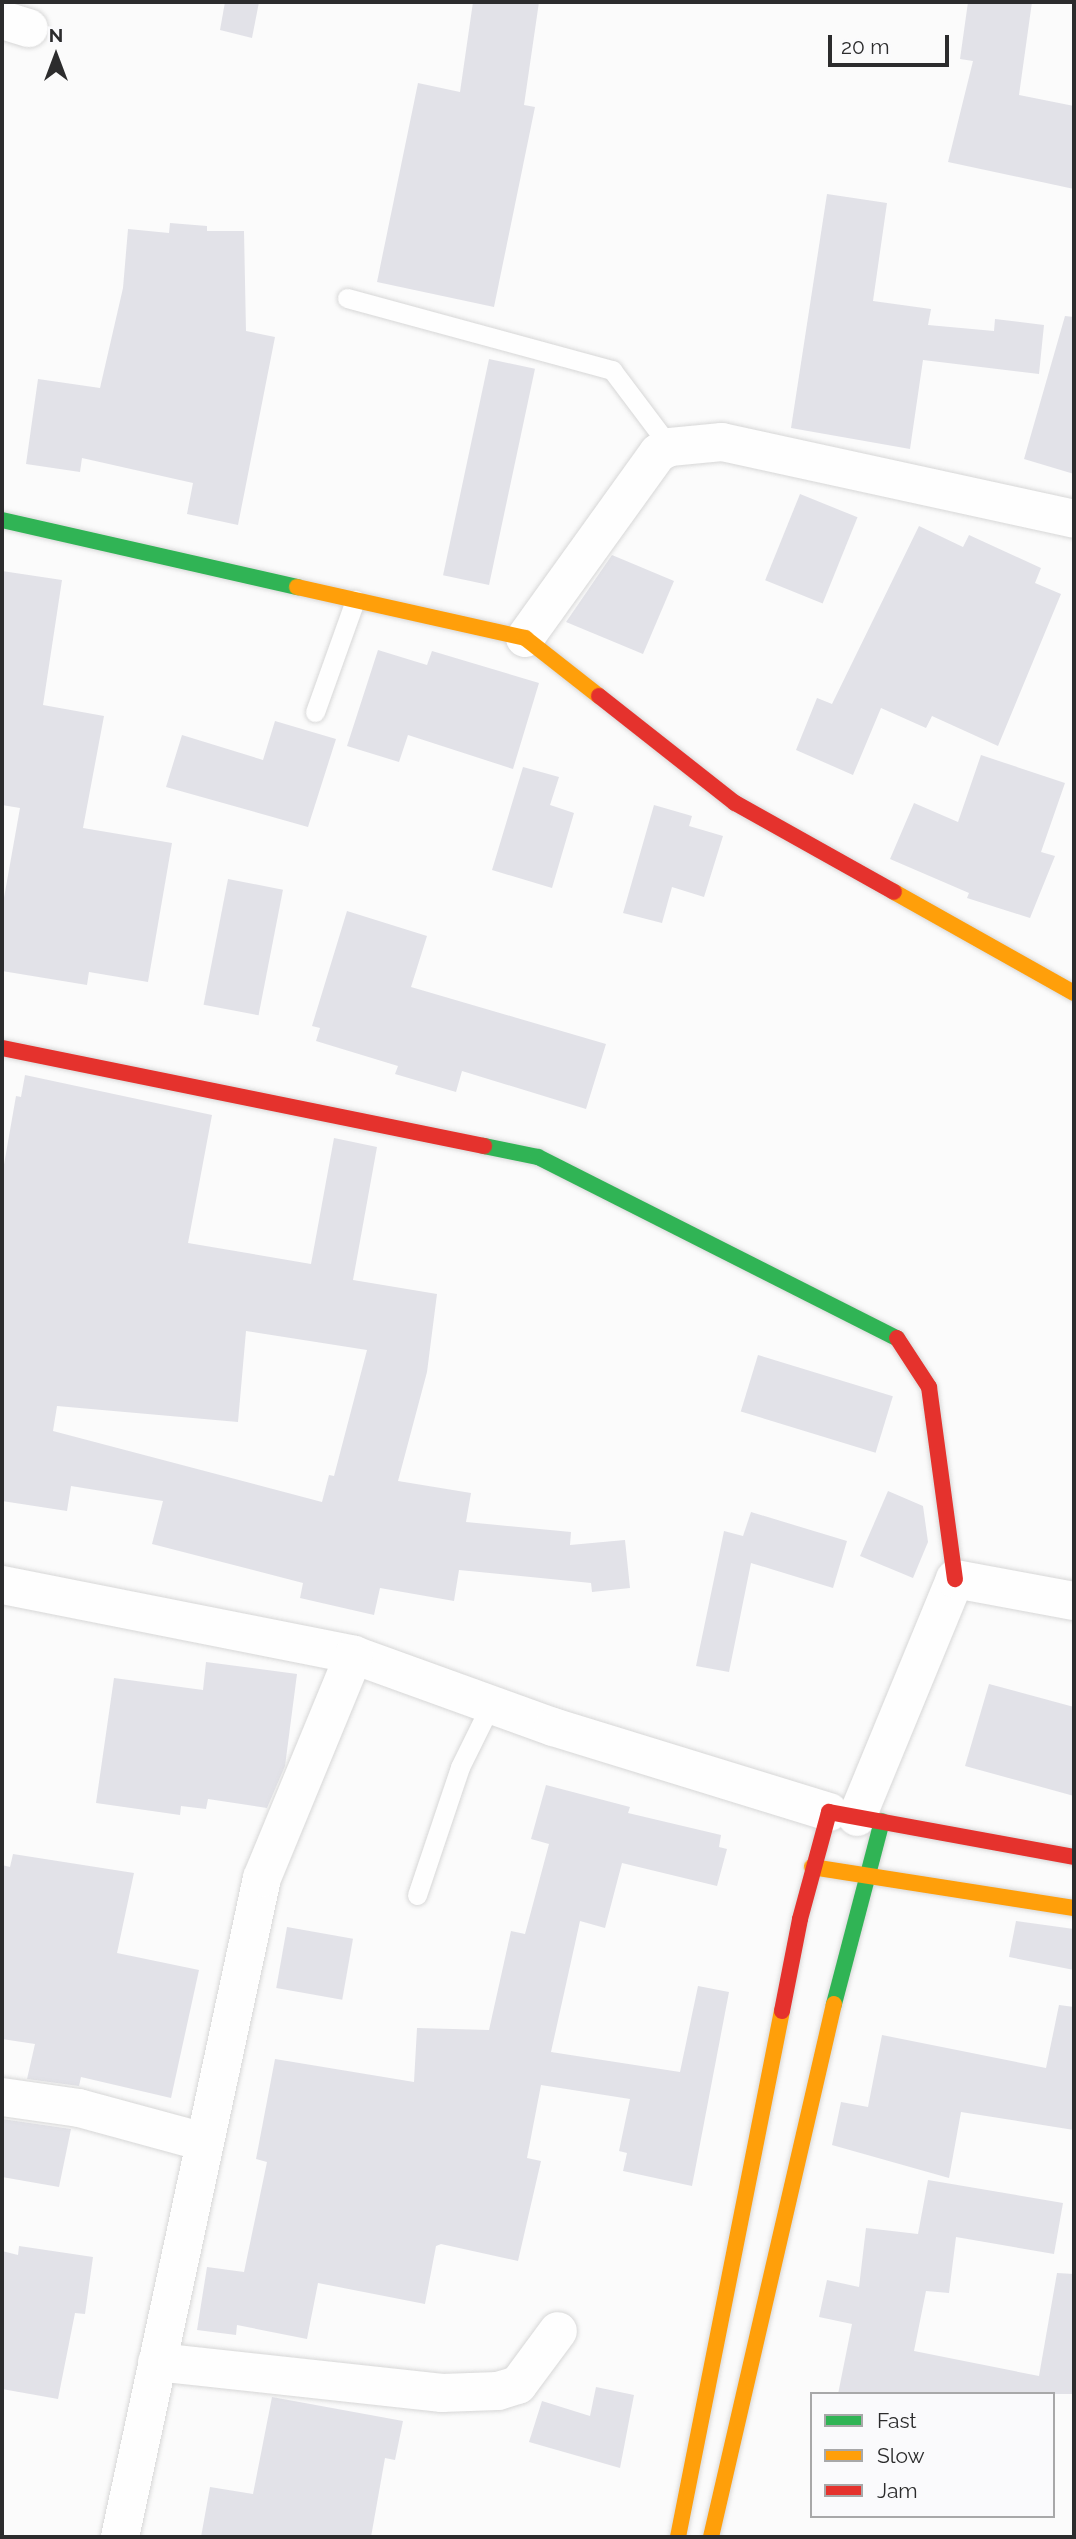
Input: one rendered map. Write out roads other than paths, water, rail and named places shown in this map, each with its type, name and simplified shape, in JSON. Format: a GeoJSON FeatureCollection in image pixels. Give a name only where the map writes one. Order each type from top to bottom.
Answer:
{"type":"FeatureCollection","features":[{"type":"Feature","properties":{"kind":"street"},"geometry":{"type":"LineString","coordinates":[[525,638],[658,453],[670,447],[722,442],[1074,519]]}},
{"type":"Feature","properties":{"kind":"street"},"geometry":{"type":"LineString","coordinates":[[2,520],[525,638],[735,803],[1074,993]]}},
{"type":"Feature","properties":{"kind":"street"},"geometry":{"type":"LineString","coordinates":[[2,1048],[538,1157],[895,1336],[929,1387],[955,1578],[856,1816],[812,1867],[678,2537]]}},
{"type":"Feature","properties":{"kind":"street"},"geometry":{"type":"LineString","coordinates":[[955,1578],[1074,1601]]}},
{"type":"Feature","properties":{"kind":"street"},"geometry":{"type":"LineString","coordinates":[[2,1585],[354,1655],[491,1704],[856,1816],[1074,1857]]}},
{"type":"Feature","properties":{"kind":"street"},"geometry":{"type":"LineString","coordinates":[[120,2537],[262,1878],[354,1655]]}},
{"type":"Feature","properties":{"kind":"street"},"geometry":{"type":"LineString","coordinates":[[711,2537],[867,1877],[856,1816]]}},
{"type":"Feature","properties":{"kind":"street"},"geometry":{"type":"LineString","coordinates":[[812,1867],[1074,1908]]}},
{"type":"Feature","properties":{"kind":"street"},"geometry":{"type":"LineString","coordinates":[[2,2097],[79,2108],[204,2142]]}},
{"type":"Feature","properties":{"kind":"street"},"geometry":{"type":"LineString","coordinates":[[157,2362],[442,2393],[498,2391],[518,2385],[558,2331]]}},
{"type":"Feature","properties":{"kind":"lane"},"geometry":{"type":"LineString","coordinates":[[347,298],[612,370],[670,447]]}},
{"type":"Feature","properties":{"kind":"lane"},"geometry":{"type":"LineString","coordinates":[[315,712],[355,600]]}},
{"type":"Feature","properties":{"kind":"lane"},"geometry":{"type":"LineString","coordinates":[[417,1895],[460,1767],[491,1704]]}}]}
